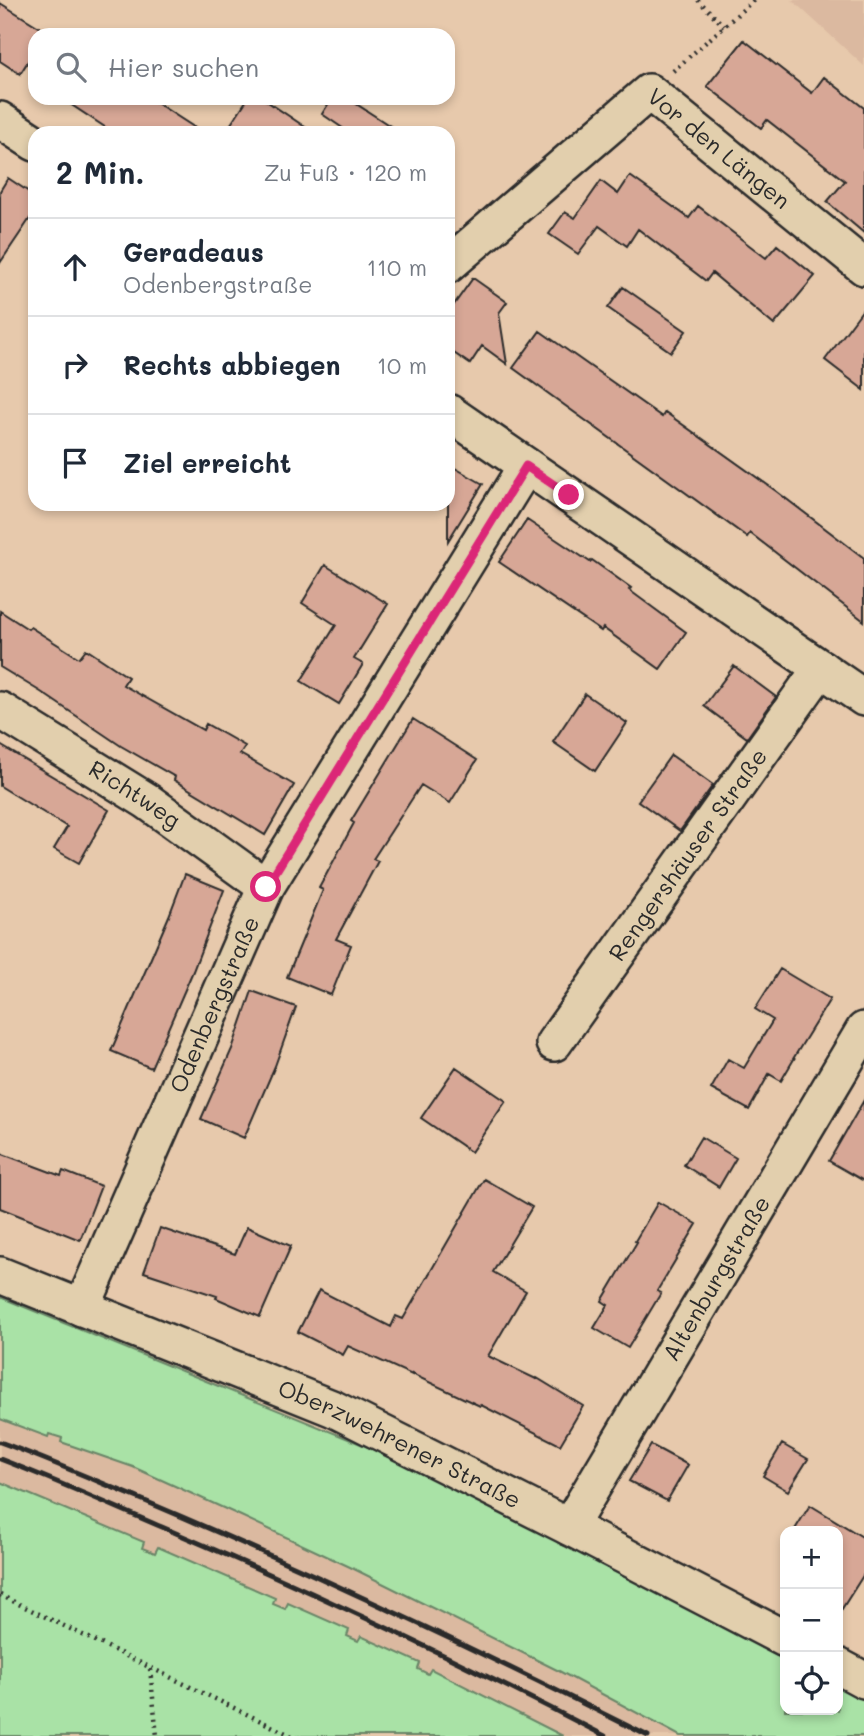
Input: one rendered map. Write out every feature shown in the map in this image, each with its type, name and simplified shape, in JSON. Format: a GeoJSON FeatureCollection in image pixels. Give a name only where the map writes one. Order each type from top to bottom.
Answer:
{"type":"FeatureCollection","features":[{"type":"Feature","properties":{"kind":"street","name":"Vor den Längen"},"geometry":{"type":"LineString","coordinates":[[455,258],[649,92],[864,267]]}},
{"type":"Feature","properties":{"kind":"street"},"geometry":{"type":"LineString","coordinates":[[0,120],[28,138]]}},
{"type":"Feature","properties":{"kind":"street"},"geometry":{"type":"LineString","coordinates":[[455,417],[864,698]]}},
{"type":"Feature","properties":{"kind":"street","name":"Odenbergstraße"},"geometry":{"type":"LineString","coordinates":[[82,1308],[266,887],[526,466]]}},
{"type":"Feature","properties":{"kind":"street","name":"Rengershäuser Straße"},"geometry":{"type":"LineString","coordinates":[[554,1043],[821,668]]}},
{"type":"Feature","properties":{"kind":"street","name":"Richtweg"},"geometry":{"type":"LineString","coordinates":[[0,710],[147,801],[266,887]]}},
{"type":"Feature","properties":{"kind":"street","name":"Altenburgstraße"},"geometry":{"type":"LineString","coordinates":[[569,1527],[864,1030]]}},
{"type":"Feature","properties":{"kind":"street","name":"Oberzwehrener Straße"},"geometry":{"type":"LineString","coordinates":[[0,1275],[334,1409],[780,1636]]}},
{"type":"Feature","properties":{"kind":"street"},"geometry":{"type":"LineString","coordinates":[[843,1669],[864,1680]]}},
{"type":"Feature","properties":{"kind":"path"},"geometry":{"type":"LineString","coordinates":[[698,0],[724,26]]}},
{"type":"Feature","properties":{"kind":"path"},"geometry":{"type":"LineString","coordinates":[[649,92],[754,0]]}},
{"type":"Feature","properties":{"kind":"path"},"geometry":{"type":"LineString","coordinates":[[0,1595],[292,1736]]}},
{"type":"Feature","properties":{"kind":"path"},"geometry":{"type":"LineString","coordinates":[[150,1669],[157,1736]]}},
{"type":"Feature","properties":{"kind":"shaded area"},"geometry":{"type":"Polygon","coordinates":[[[792,0],[864,0],[864,66],[792,0]]]}},
{"type":"Feature","properties":{"kind":"shaded area"},"geometry":{"type":"Polygon","coordinates":[[[0,1419],[47,1437],[49,1434],[62,1438],[61,1442],[133,1467],[350,1567],[559,1671],[680,1736],[564,1736],[432,1669],[429,1674],[417,1669],[419,1663],[362,1636],[358,1641],[346,1636],[348,1630],[288,1603],[285,1609],[273,1604],[275,1597],[158,1547],[155,1553],[142,1548],[144,1542],[0,1483],[0,1419]]]}},
{"type":"Feature","properties":{"kind":"green space"},"geometry":{"type":"Polygon","coordinates":[[[0,1297],[400,1460],[610,1565],[780,1655],[780,1715],[843,1715],[843,1689],[864,1700],[864,1736],[680,1736],[559,1671],[241,1516],[133,1467],[61,1442],[62,1438],[49,1434],[48,1437],[0,1419],[0,1297]]]}},
{"type":"Feature","properties":{"kind":"green space"},"geometry":{"type":"Polygon","coordinates":[[[0,1482],[144,1542],[142,1548],[155,1553],[158,1547],[275,1598],[273,1604],[285,1609],[288,1603],[349,1630],[347,1636],[358,1641],[361,1636],[420,1663],[418,1669],[428,1674],[431,1669],[563,1736],[0,1736],[0,1482]]]}},
{"type":"Feature","properties":{"kind":"building"},"geometry":{"type":"Polygon","coordinates":[[[0,3],[41,28],[28,28],[28,61],[20,74],[0,61],[0,3]]]}},
{"type":"Feature","properties":{"kind":"building"},"geometry":{"type":"Polygon","coordinates":[[[744,40],[812,93],[824,77],[864,108],[864,233],[827,202],[845,181],[767,120],[761,128],[707,86],[744,40]]]}},
{"type":"Feature","properties":{"kind":"building"},"geometry":{"type":"Polygon","coordinates":[[[72,105],[160,105],[192,126],[103,126],[72,105]]]}},
{"type":"Feature","properties":{"kind":"building"},"geometry":{"type":"Polygon","coordinates":[[[243,105],[272,105],[304,126],[230,126],[243,105]]]}},
{"type":"Feature","properties":{"kind":"building"},"geometry":{"type":"Polygon","coordinates":[[[328,105],[358,105],[390,126],[340,126],[322,114],[328,105]]]}},
{"type":"Feature","properties":{"kind":"building"},"geometry":{"type":"Polygon","coordinates":[[[630,176],[689,218],[698,206],[766,258],[777,245],[815,276],[774,325],[712,273],[706,281],[638,229],[627,246],[599,226],[578,254],[549,234],[565,212],[575,218],[601,181],[618,194],[630,176]]]}},
{"type":"Feature","properties":{"kind":"building"},"geometry":{"type":"Polygon","coordinates":[[[8,178],[28,191],[28,221],[0,263],[0,191],[8,178]]]}},
{"type":"Feature","properties":{"kind":"building"},"geometry":{"type":"Polygon","coordinates":[[[473,278],[507,302],[499,313],[507,364],[482,346],[470,364],[455,354],[455,303],[473,278]]]}},
{"type":"Feature","properties":{"kind":"building"},"geometry":{"type":"Polygon","coordinates":[[[623,287],[686,331],[671,352],[608,308],[623,287]]]}},
{"type":"Feature","properties":{"kind":"building"},"geometry":{"type":"Polygon","coordinates":[[[864,308],[864,390],[825,360],[864,308]]]}},
{"type":"Feature","properties":{"kind":"building"},"geometry":{"type":"Polygon","coordinates":[[[540,331],[662,417],[665,412],[864,558],[864,621],[750,533],[747,537],[513,368],[540,331]]]}},
{"type":"Feature","properties":{"kind":"building"},"geometry":{"type":"Polygon","coordinates":[[[455,468],[483,484],[448,541],[448,511],[455,511],[455,468]]]}},
{"type":"Feature","properties":{"kind":"building"},"geometry":{"type":"Polygon","coordinates":[[[527,520],[590,562],[592,560],[686,632],[660,669],[603,628],[601,631],[499,562],[527,520]]]}},
{"type":"Feature","properties":{"kind":"building"},"geometry":{"type":"Polygon","coordinates":[[[325,565],[388,604],[354,659],[363,664],[339,704],[301,681],[336,625],[302,603],[325,565]]]}},
{"type":"Feature","properties":{"kind":"building"},"geometry":{"type":"Polygon","coordinates":[[[0,611],[79,658],[86,649],[128,677],[123,685],[203,730],[206,724],[245,746],[240,754],[294,785],[265,835],[174,780],[175,777],[121,746],[0,667],[0,611]]]}},
{"type":"Feature","properties":{"kind":"building"},"geometry":{"type":"Polygon","coordinates":[[[734,666],[776,697],[747,738],[704,706],[734,666]]]}},
{"type":"Feature","properties":{"kind":"building"},"geometry":{"type":"Polygon","coordinates":[[[585,694],[627,723],[595,771],[553,742],[585,694]]]}},
{"type":"Feature","properties":{"kind":"building"},"geometry":{"type":"Polygon","coordinates":[[[413,719],[477,760],[450,803],[421,785],[373,859],[378,861],[336,939],[351,945],[331,995],[287,977],[323,890],[319,888],[354,823],[351,821],[413,719]]]}},
{"type":"Feature","properties":{"kind":"building"},"geometry":{"type":"Polygon","coordinates":[[[0,745],[109,810],[79,863],[54,849],[67,827],[0,786],[0,745]]]}},
{"type":"Feature","properties":{"kind":"building"},"geometry":{"type":"Polygon","coordinates":[[[671,755],[713,785],[680,831],[638,801],[671,755]]]}},
{"type":"Feature","properties":{"kind":"building"},"geometry":{"type":"Polygon","coordinates":[[[185,874],[224,890],[151,1068],[111,1051],[185,874]]]}},
{"type":"Feature","properties":{"kind":"building"},"geometry":{"type":"Polygon","coordinates":[[[780,969],[830,999],[781,1081],[769,1074],[749,1110],[711,1089],[728,1059],[744,1068],[773,1020],[755,1009],[780,969]]]}},
{"type":"Feature","properties":{"kind":"building"},"geometry":{"type":"Polygon","coordinates":[[[252,991],[296,1007],[275,1066],[244,1138],[201,1119],[232,1049],[252,991]]]}},
{"type":"Feature","properties":{"kind":"building"},"geometry":{"type":"Polygon","coordinates":[[[456,1067],[506,1101],[471,1152],[421,1118],[456,1067]]]}},
{"type":"Feature","properties":{"kind":"building"},"geometry":{"type":"Polygon","coordinates":[[[864,1100],[864,1181],[829,1161],[864,1100]]]}},
{"type":"Feature","properties":{"kind":"building"},"geometry":{"type":"Polygon","coordinates":[[[701,1137],[736,1158],[719,1187],[684,1165],[701,1137]]]}},
{"type":"Feature","properties":{"kind":"building"},"geometry":{"type":"Polygon","coordinates":[[[0,1153],[61,1176],[63,1171],[101,1186],[80,1240],[0,1208],[0,1153]]]}},
{"type":"Feature","properties":{"kind":"building"},"geometry":{"type":"Polygon","coordinates":[[[484,1179],[532,1207],[493,1272],[526,1291],[488,1356],[537,1378],[583,1406],[560,1445],[481,1405],[348,1346],[343,1355],[298,1332],[319,1290],[391,1327],[396,1316],[403,1319],[484,1179]]]}},
{"type":"Feature","properties":{"kind":"building"},"geometry":{"type":"Polygon","coordinates":[[[658,1202],[697,1224],[657,1291],[661,1293],[628,1348],[594,1328],[608,1305],[602,1301],[658,1202]]]}},
{"type":"Feature","properties":{"kind":"building"},"geometry":{"type":"Polygon","coordinates":[[[247,1227],[291,1246],[260,1317],[216,1298],[217,1296],[144,1272],[160,1228],[235,1254],[247,1227]]]}},
{"type":"Feature","properties":{"kind":"building"},"geometry":{"type":"Polygon","coordinates":[[[782,1444],[808,1459],[788,1491],[763,1476],[782,1444]]]}},
{"type":"Feature","properties":{"kind":"building"},"geometry":{"type":"Polygon","coordinates":[[[651,1445],[688,1465],[667,1501],[629,1481],[651,1445]]]}},
{"type":"Feature","properties":{"kind":"building"},"geometry":{"type":"Polygon","coordinates":[[[810,1505],[864,1538],[864,1574],[843,1607],[843,1526],[797,1526],[810,1505]]]}},
{"type":"Feature","properties":{"kind":"railway"},"geometry":{"type":"LineString","coordinates":[[0,1442],[138,1498],[331,1583],[648,1736]]}},
{"type":"Feature","properties":{"kind":"railway"},"geometry":{"type":"LineString","coordinates":[[0,1459],[330,1601],[605,1736]]}},
{"type":"Feature","properties":{"kind":"route"},"geometry":{"type":"LineString","coordinates":[[266,887],[526,466],[569,495]]}}]}
